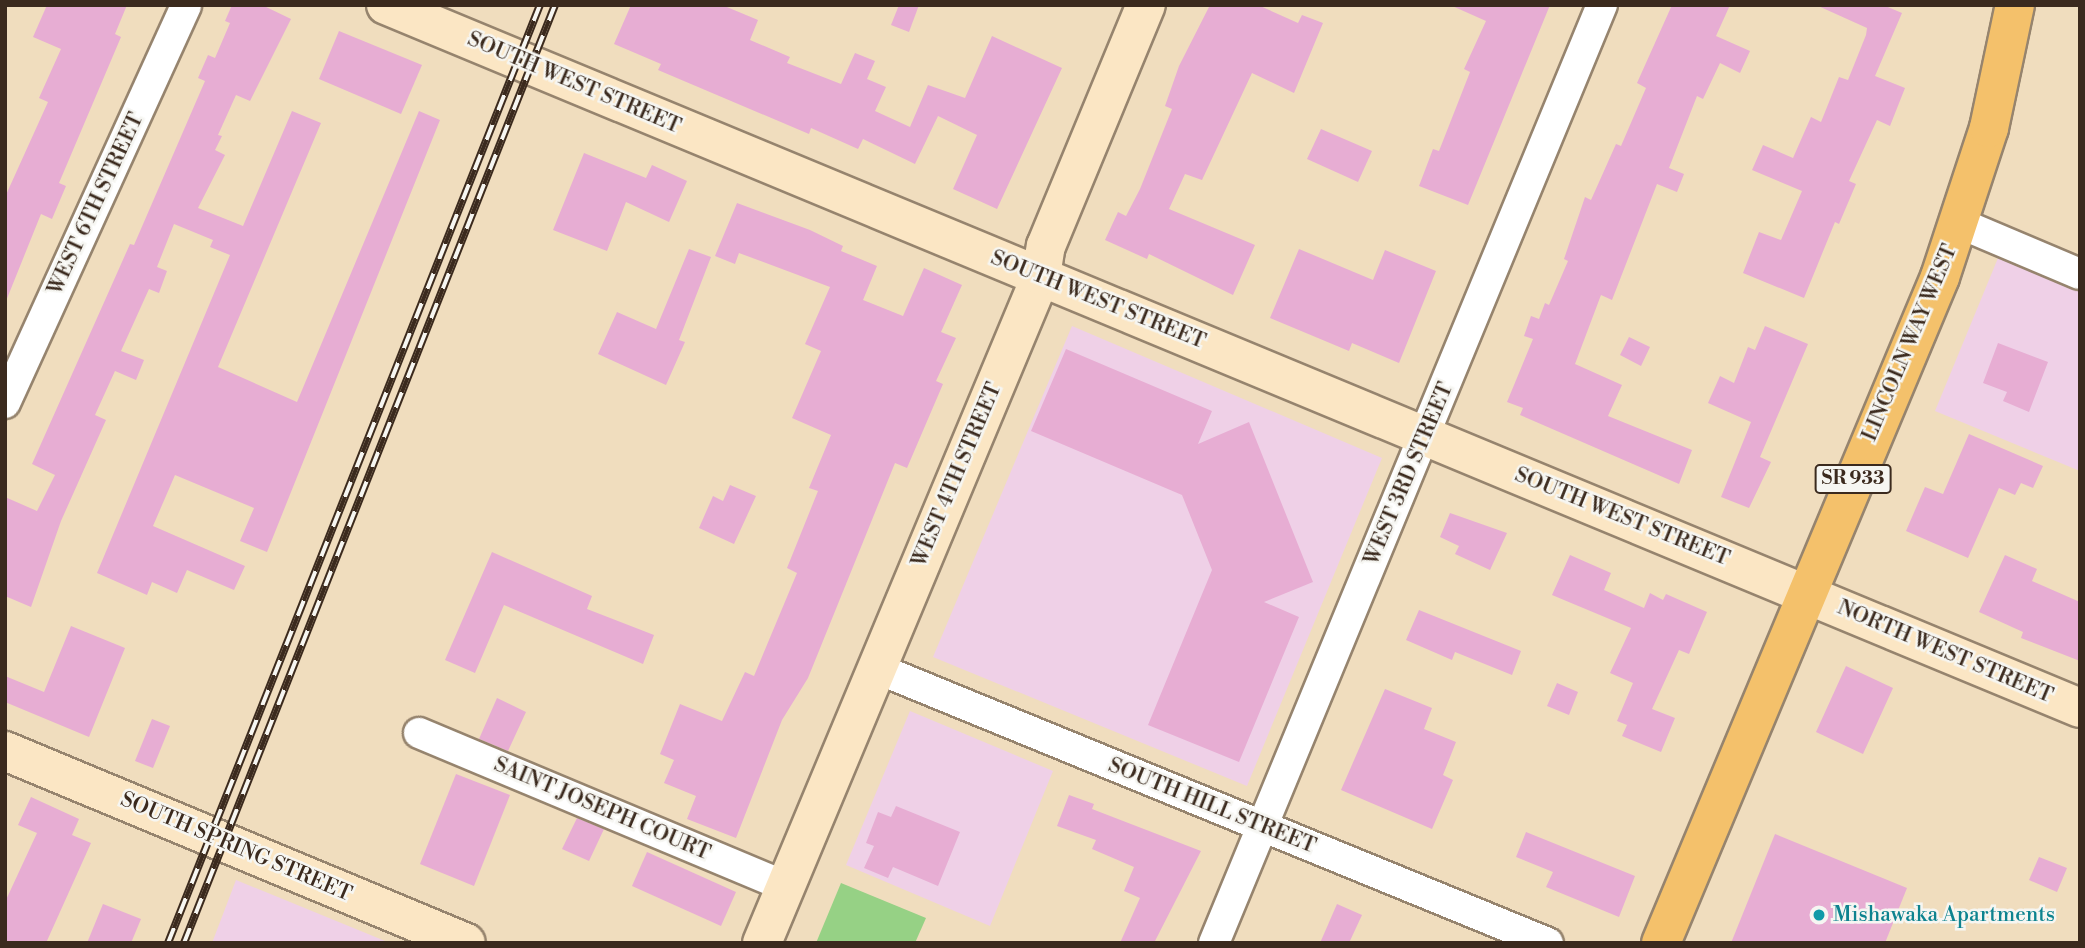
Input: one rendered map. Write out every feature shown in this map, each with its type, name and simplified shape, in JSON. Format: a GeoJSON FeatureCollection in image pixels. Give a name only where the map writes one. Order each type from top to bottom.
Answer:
{"type":"FeatureCollection","features":[{"type":"Feature","properties":{"kind":"main road","name":"LINCOLN WAY WEST"},"geometry":{"type":"LineString","coordinates":[[1661,943],[1810,595],[1959,223],[1989,128],[2015,5]]}},
{"type":"Feature","properties":{"kind":"street","name":"WEST 6TH STREET"},"geometry":{"type":"LineString","coordinates":[[5,403],[186,5]]}},
{"type":"Feature","properties":{"kind":"street","name":"SOUTH WEST STREET"},"geometry":{"type":"LineString","coordinates":[[386,5],[1810,595]]}},
{"type":"Feature","properties":{"kind":"street","name":"WEST 4TH STREET"},"geometry":{"type":"LineString","coordinates":[[762,943],[1041,276],[1046,246],[1146,5]]}},
{"type":"Feature","properties":{"kind":"street","name":"WEST 3RD STREET"},"geometry":{"type":"LineString","coordinates":[[1214,943],[1426,436],[1602,5]]}},
{"type":"Feature","properties":{"kind":"street"},"geometry":{"type":"LineString","coordinates":[[1959,223],[2080,274]]}},
{"type":"Feature","properties":{"kind":"street","name":"NORTH WEST STREET"},"geometry":{"type":"LineString","coordinates":[[1810,595],[2080,708]]}},
{"type":"Feature","properties":{"kind":"street","name":"SOUTH HILL STREET"},"geometry":{"type":"LineString","coordinates":[[876,668],[1548,943]]}},
{"type":"Feature","properties":{"kind":"street","name":"SAINT JOSEPH COURT"},"geometry":{"type":"LineString","coordinates":[[419,733],[785,886]]}},
{"type":"Feature","properties":{"kind":"street","name":"SOUTH SPRING STREET"},"geometry":{"type":"LineString","coordinates":[[5,751],[466,943]]}},
{"type":"Feature","properties":{"kind":"shaded area"},"geometry":{"type":"Polygon","coordinates":[[[1998,258],[2080,292],[2080,471],[1935,411],[1998,258]]]}},
{"type":"Feature","properties":{"kind":"shaded area"},"geometry":{"type":"Polygon","coordinates":[[[1072,326],[1382,458],[1247,786],[933,657],[1072,326]]]}},
{"type":"Feature","properties":{"kind":"shaded area"},"geometry":{"type":"Polygon","coordinates":[[[910,711],[1053,771],[990,926],[846,865],[910,711]]]}},
{"type":"Feature","properties":{"kind":"shaded area"},"geometry":{"type":"Polygon","coordinates":[[[236,880],[390,943],[212,943],[236,880]]]}},
{"type":"Feature","properties":{"kind":"green space"},"geometry":{"type":"Polygon","coordinates":[[[841,883],[926,918],[915,943],[816,943],[841,883]]]}},
{"type":"Feature","properties":{"kind":"building"},"geometry":{"type":"Polygon","coordinates":[[[47,5],[127,5],[115,34],[121,37],[59,183],[66,186],[52,219],[41,214],[6,301],[5,197],[48,102],[39,98],[61,49],[33,37],[47,5]]]}},
{"type":"Feature","properties":{"kind":"building"},"geometry":{"type":"Polygon","coordinates":[[[232,5],[262,5],[291,19],[250,101],[236,95],[218,135],[222,136],[215,150],[225,155],[198,208],[243,226],[292,111],[321,123],[218,367],[297,402],[419,111],[440,120],[267,552],[240,541],[254,508],[175,475],[153,526],[245,566],[234,590],[187,570],[177,593],[152,582],[147,595],[97,573],[230,255],[210,247],[213,240],[174,224],[157,267],[167,271],[159,293],[149,289],[121,351],[144,360],[136,380],[115,371],[95,415],[106,420],[61,521],[31,607],[5,596],[5,497],[37,511],[55,475],[32,464],[130,244],[134,245],[205,81],[198,78],[208,55],[215,58],[230,23],[225,21],[232,5]]]}},
{"type":"Feature","properties":{"kind":"building"},"geometry":{"type":"Polygon","coordinates":[[[631,5],[722,5],[758,20],[750,40],[790,57],[787,63],[841,84],[855,53],[875,61],[867,79],[886,87],[875,111],[910,127],[928,85],[965,98],[992,36],[1062,68],[997,209],[953,189],[977,135],[938,116],[915,164],[863,139],[858,149],[811,128],[809,134],[658,70],[661,64],[614,44],[631,5]]]}},
{"type":"Feature","properties":{"kind":"building"},"geometry":{"type":"Polygon","coordinates":[[[899,5],[919,5],[909,32],[891,25],[899,5]]]}},
{"type":"Feature","properties":{"kind":"building"},"geometry":{"type":"Polygon","coordinates":[[[1210,5],[1258,5],[1298,23],[1302,15],[1323,23],[1294,93],[1252,73],[1202,180],[1185,174],[1169,209],[1255,245],[1233,295],[1149,254],[1147,259],[1105,240],[1118,212],[1126,216],[1140,189],[1172,109],[1165,106],[1179,66],[1210,5]]]}},
{"type":"Feature","properties":{"kind":"building"},"geometry":{"type":"Polygon","coordinates":[[[1450,5],[1550,5],[1468,205],[1419,186],[1433,149],[1439,151],[1470,72],[1464,69],[1486,21],[1450,5]]]}},
{"type":"Feature","properties":{"kind":"building"},"geometry":{"type":"Polygon","coordinates":[[[1672,5],[1730,5],[1716,36],[1750,51],[1740,73],[1720,63],[1703,99],[1697,96],[1669,168],[1684,174],[1677,192],[1657,184],[1612,300],[1601,295],[1575,364],[1622,385],[1608,416],[1692,450],[1679,484],[1520,415],[1523,408],[1507,402],[1533,339],[1524,336],[1531,316],[1539,319],[1545,303],[1549,305],[1568,261],[1564,259],[1585,197],[1591,200],[1616,144],[1621,146],[1646,88],[1637,83],[1672,5]]]}},
{"type":"Feature","properties":{"kind":"building"},"geometry":{"type":"Polygon","coordinates":[[[1816,5],[1883,5],[1902,13],[1875,76],[1905,88],[1890,126],[1877,120],[1849,181],[1856,184],[1839,224],[1835,222],[1804,298],[1743,273],[1759,232],[1781,240],[1802,191],[1752,170],[1763,145],[1793,158],[1811,117],[1821,122],[1839,77],[1848,80],[1866,35],[1867,28],[1816,5]]]}},
{"type":"Feature","properties":{"kind":"building"},"geometry":{"type":"Polygon","coordinates":[[[339,31],[422,65],[401,114],[319,79],[339,31]]]}},
{"type":"Feature","properties":{"kind":"building"},"geometry":{"type":"Polygon","coordinates":[[[1321,129],[1372,151],[1358,182],[1307,159],[1321,129]]]}},
{"type":"Feature","properties":{"kind":"building"},"geometry":{"type":"Polygon","coordinates":[[[584,153],[646,178],[652,165],[687,181],[669,222],[626,202],[607,251],[553,230],[584,153]]]}},
{"type":"Feature","properties":{"kind":"building"},"geometry":{"type":"Polygon","coordinates":[[[737,203],[810,230],[843,246],[841,251],[877,266],[863,300],[903,316],[924,268],[962,285],[941,332],[956,338],[936,381],[943,384],[907,468],[895,463],[808,678],[782,720],[736,838],[687,819],[696,796],[664,783],[674,760],[660,754],[680,704],[722,721],[745,672],[754,676],[797,573],[787,568],[818,491],[809,488],[831,435],[792,418],[821,351],[805,344],[830,287],[739,253],[735,264],[715,256],[737,203]]]}},
{"type":"Feature","properties":{"kind":"building"},"geometry":{"type":"Polygon","coordinates":[[[689,249],[711,257],[679,340],[685,342],[666,385],[598,354],[617,312],[656,329],[689,249]]]}},
{"type":"Feature","properties":{"kind":"building"},"geometry":{"type":"Polygon","coordinates":[[[1299,249],[1373,280],[1385,250],[1436,271],[1399,363],[1352,343],[1349,351],[1270,318],[1299,249]]]}},
{"type":"Feature","properties":{"kind":"building"},"geometry":{"type":"Polygon","coordinates":[[[1765,326],[1808,344],[1760,457],[1771,462],[1749,508],[1721,497],[1751,422],[1708,403],[1720,376],[1734,383],[1748,347],[1755,350],[1765,326]]]}},
{"type":"Feature","properties":{"kind":"building"},"geometry":{"type":"Polygon","coordinates":[[[1629,337],[1650,347],[1641,366],[1620,355],[1629,337]]]}},
{"type":"Feature","properties":{"kind":"building"},"geometry":{"type":"Polygon","coordinates":[[[1998,343],[2048,362],[2029,412],[2003,401],[2007,392],[1983,383],[1998,343]]]}},
{"type":"Feature","properties":{"kind":"building"},"geometry":{"type":"Polygon","coordinates":[[[1066,349],[1212,411],[1198,444],[1249,422],[1313,582],[1264,602],[1299,617],[1239,762],[1148,725],[1212,570],[1182,495],[1031,431],[1066,349]]]}},
{"type":"Feature","properties":{"kind":"building"},"geometry":{"type":"Polygon","coordinates":[[[1969,434],[2043,466],[2033,488],[2021,483],[2015,495],[1999,488],[1968,558],[1906,531],[1925,487],[1943,494],[1969,434]]]}},
{"type":"Feature","properties":{"kind":"building"},"geometry":{"type":"Polygon","coordinates":[[[730,485],[756,496],[734,544],[699,528],[713,496],[723,501],[730,485]]]}},
{"type":"Feature","properties":{"kind":"building"},"geometry":{"type":"Polygon","coordinates":[[[1450,513],[1507,533],[1490,570],[1455,554],[1459,546],[1440,537],[1450,513]]]}},
{"type":"Feature","properties":{"kind":"building"},"geometry":{"type":"Polygon","coordinates":[[[492,552],[592,596],[587,609],[654,635],[643,664],[504,605],[475,673],[445,660],[492,552]]]}},
{"type":"Feature","properties":{"kind":"building"},"geometry":{"type":"Polygon","coordinates":[[[1570,555],[1611,573],[1604,590],[1644,608],[1650,593],[1663,600],[1666,594],[1707,612],[1689,654],[1679,650],[1652,709],[1675,718],[1661,752],[1622,736],[1627,725],[1617,721],[1633,683],[1610,673],[1631,628],[1552,595],[1570,555]]]}},
{"type":"Feature","properties":{"kind":"building"},"geometry":{"type":"Polygon","coordinates":[[[2005,555],[2037,569],[2032,581],[2080,602],[2080,661],[2021,638],[2023,632],[1979,612],[2005,555]]]}},
{"type":"Feature","properties":{"kind":"building"},"geometry":{"type":"Polygon","coordinates":[[[1419,610],[1521,651],[1512,675],[1455,652],[1452,660],[1406,640],[1419,610]]]}},
{"type":"Feature","properties":{"kind":"building"},"geometry":{"type":"Polygon","coordinates":[[[71,626],[125,648],[89,737],[5,702],[5,676],[44,692],[71,626]]]}},
{"type":"Feature","properties":{"kind":"building"},"geometry":{"type":"Polygon","coordinates":[[[1846,666],[1893,688],[1863,754],[1816,732],[1846,666]]]}},
{"type":"Feature","properties":{"kind":"building"},"geometry":{"type":"Polygon","coordinates":[[[1557,683],[1578,692],[1569,715],[1547,706],[1557,683]]]}},
{"type":"Feature","properties":{"kind":"building"},"geometry":{"type":"Polygon","coordinates":[[[1385,689],[1432,708],[1424,729],[1456,742],[1443,775],[1453,780],[1432,829],[1341,790],[1385,689]]]}},
{"type":"Feature","properties":{"kind":"building"},"geometry":{"type":"Polygon","coordinates":[[[497,698],[526,712],[508,751],[479,739],[497,698]]]}},
{"type":"Feature","properties":{"kind":"building"},"geometry":{"type":"Polygon","coordinates":[[[152,719],[170,726],[153,768],[135,761],[152,719]]]}},
{"type":"Feature","properties":{"kind":"building"},"geometry":{"type":"Polygon","coordinates":[[[456,774],[510,795],[474,886],[420,864],[456,774]]]}},
{"type":"Feature","properties":{"kind":"building"},"geometry":{"type":"Polygon","coordinates":[[[1069,795],[1094,804],[1092,809],[1201,851],[1154,943],[1120,943],[1140,898],[1124,891],[1134,867],[1092,849],[1096,840],[1057,826],[1069,795]]]}},
{"type":"Feature","properties":{"kind":"building"},"geometry":{"type":"Polygon","coordinates":[[[31,797],[79,819],[72,835],[91,843],[46,943],[5,943],[5,902],[37,833],[18,825],[31,797]]]}},
{"type":"Feature","properties":{"kind":"building"},"geometry":{"type":"Polygon","coordinates":[[[896,806],[960,832],[938,886],[893,867],[888,878],[864,868],[874,846],[866,843],[878,812],[891,817],[896,806]]]}},
{"type":"Feature","properties":{"kind":"building"},"geometry":{"type":"Polygon","coordinates":[[[577,818],[604,829],[589,861],[562,849],[577,818]]]}},
{"type":"Feature","properties":{"kind":"building"},"geometry":{"type":"Polygon","coordinates":[[[1526,832],[1635,876],[1619,917],[1546,887],[1553,872],[1516,857],[1526,832]]]}},
{"type":"Feature","properties":{"kind":"building","name":"Mishawaka Apartments"},"geometry":{"type":"Polygon","coordinates":[[[1775,834],[1907,888],[1885,943],[1731,943],[1775,834]]]}},
{"type":"Feature","properties":{"kind":"building"},"geometry":{"type":"Polygon","coordinates":[[[647,852],[736,892],[721,926],[632,886],[647,852]]]}},
{"type":"Feature","properties":{"kind":"building"},"geometry":{"type":"Polygon","coordinates":[[[2039,857],[2067,868],[2057,892],[2029,880],[2039,857]]]}},
{"type":"Feature","properties":{"kind":"building"},"geometry":{"type":"Polygon","coordinates":[[[103,904],[141,919],[131,943],[87,943],[103,904]]]}},
{"type":"Feature","properties":{"kind":"building"},"geometry":{"type":"Polygon","coordinates":[[[1337,904],[1362,915],[1349,943],[1320,943],[1337,904]]]}},
{"type":"Feature","properties":{"kind":"railway"},"geometry":{"type":"LineString","coordinates":[[168,943],[540,5]]}},
{"type":"Feature","properties":{"kind":"railway"},"geometry":{"type":"LineString","coordinates":[[184,943],[555,5]]}},
{"type":"Feature","properties":{"kind":"place","name":"Mishawaka Apartments"},"geometry":{"type":"Point","coordinates":[1819,915]}}]}
